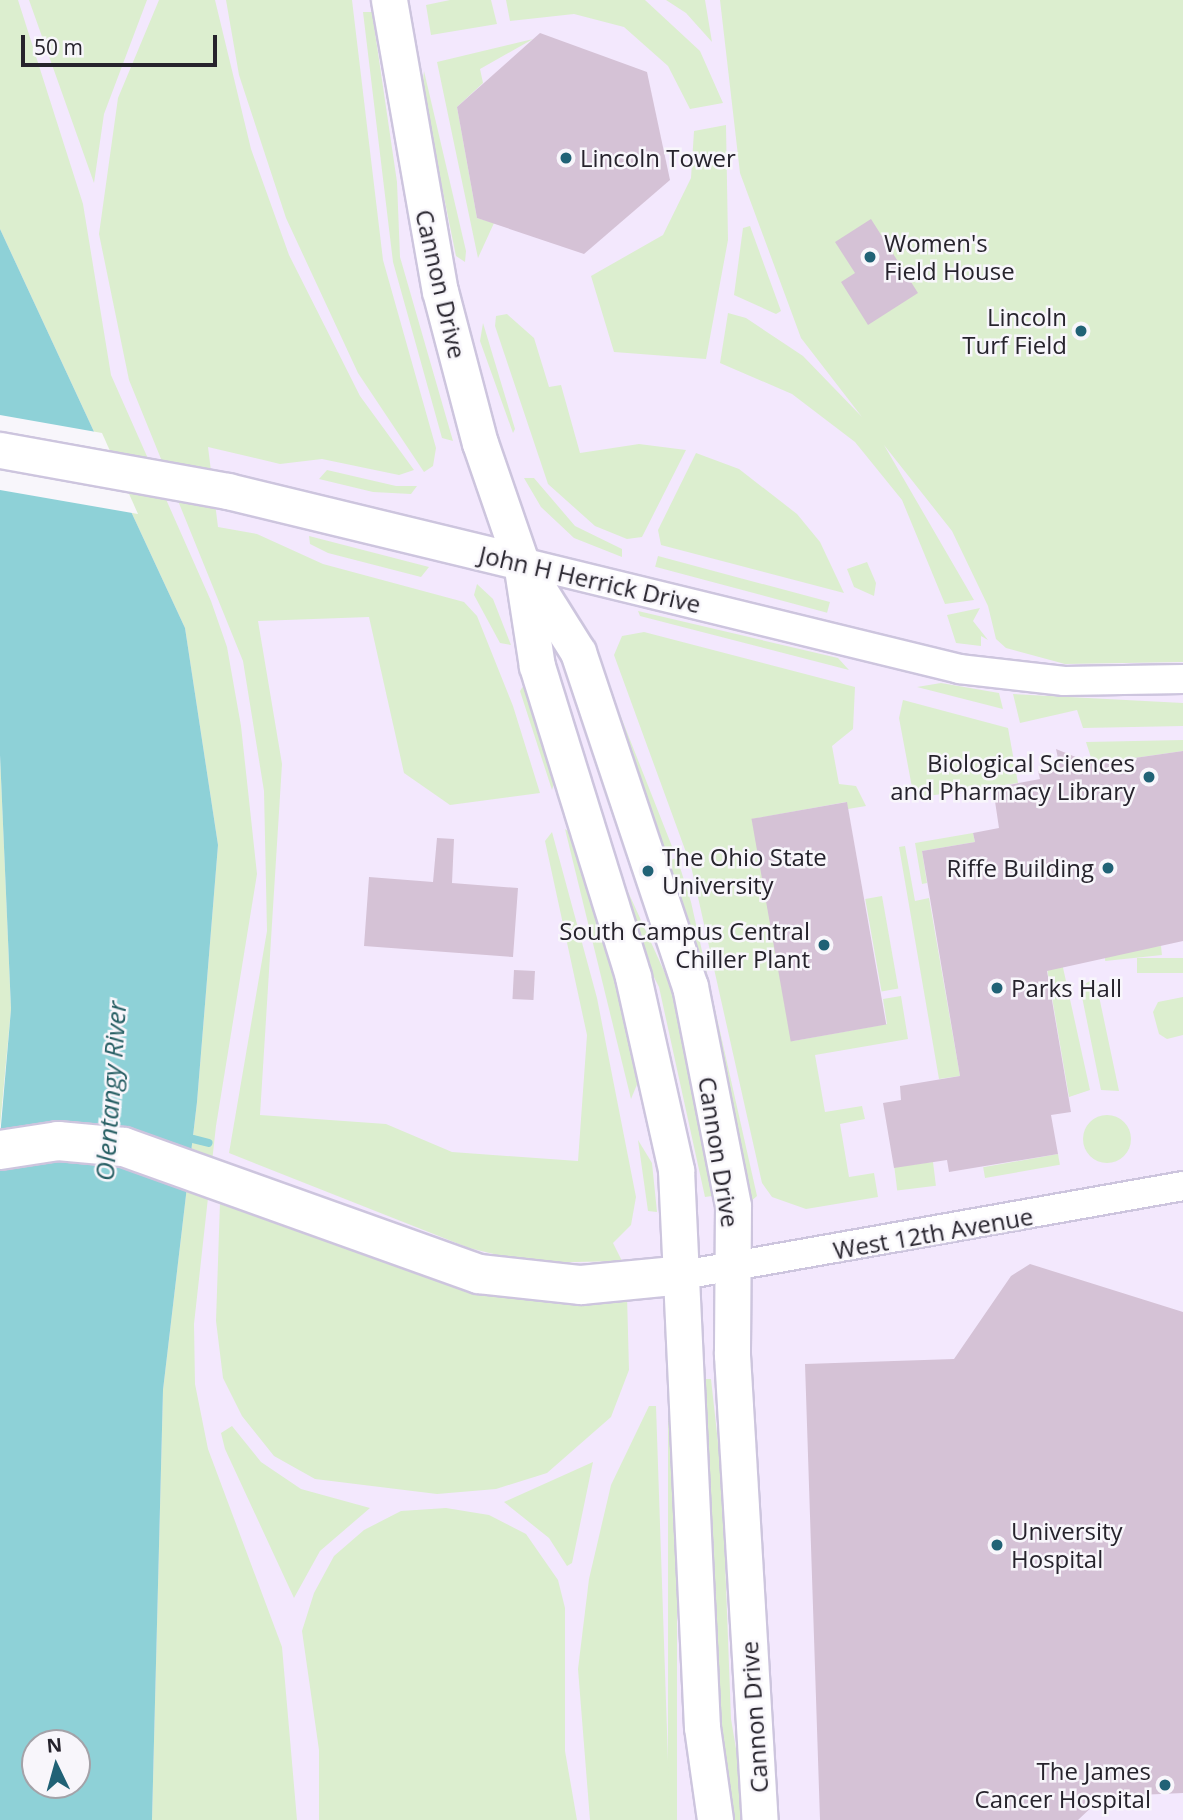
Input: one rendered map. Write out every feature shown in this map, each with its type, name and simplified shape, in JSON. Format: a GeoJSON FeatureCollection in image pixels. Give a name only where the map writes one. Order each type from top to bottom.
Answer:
{"type":"FeatureCollection","features":[{"type":"Feature","properties":{"kind":"highway"},"geometry":{"type":"LineString","coordinates":[[0,1150],[58,1141],[124,1147],[479,1274],[581,1285],[683,1275]]}},
{"type":"Feature","properties":{"kind":"street","name":"Cannon Drive"},"geometry":{"type":"LineString","coordinates":[[389,0],[440,291],[480,443],[521,562],[537,666],[633,976],[676,1170],[702,1727],[715,1820]]}},
{"type":"Feature","properties":{"kind":"street","name":"John H Herrick Drive"},"geometry":{"type":"LineString","coordinates":[[0,450],[228,491],[959,669],[1064,681],[1183,679]]}},
{"type":"Feature","properties":{"kind":"street","name":"Cannon Drive"},"geometry":{"type":"LineString","coordinates":[[521,562],[578,652],[690,986],[733,1206],[732,1371],[760,1820]]}},
{"type":"Feature","properties":{"kind":"street","name":"West 12th Avenue"},"geometry":{"type":"LineString","coordinates":[[683,1275],[1183,1186]]}},
{"type":"Feature","properties":{"kind":"street"},"geometry":{"type":"LineString","coordinates":[[1183,1186],[1183,1196]]}},
{"type":"Feature","properties":{"kind":"shaded area","name":"The Ohio State University"},"geometry":{"type":"Polygon","coordinates":[[[0,0],[1183,0],[1183,1820],[66,1820],[73,1799],[91,1799],[91,1729],[76,1729],[0,457],[0,0]]]}},
{"type":"Feature","properties":{"kind":"green space"},"geometry":{"type":"Polygon","coordinates":[[[0,0],[18,0],[83,204],[111,375],[211,601],[227,647],[241,726],[257,874],[216,1126],[194,1324],[195,1384],[208,1449],[282,1647],[297,1820],[152,1820],[163,1390],[197,1102],[218,845],[185,628],[0,229],[0,0]]]}},
{"type":"Feature","properties":{"kind":"green space"},"geometry":{"type":"Polygon","coordinates":[[[29,0],[147,0],[104,114],[94,183],[29,0]]]}},
{"type":"Feature","properties":{"kind":"green space"},"geometry":{"type":"Polygon","coordinates":[[[159,0],[215,0],[251,149],[289,255],[360,396],[414,470],[399,475],[322,459],[280,464],[208,447],[218,527],[257,534],[323,564],[464,602],[477,616],[513,706],[540,793],[450,805],[404,773],[369,617],[258,621],[282,764],[260,1115],[386,1124],[452,1152],[578,1161],[587,1035],[545,841],[552,832],[597,998],[636,1197],[631,1225],[613,1243],[622,1261],[530,1263],[469,1248],[229,1153],[267,931],[264,791],[243,661],[129,380],[99,234],[118,98],[159,0]]]}},
{"type":"Feature","properties":{"kind":"green space"},"geometry":{"type":"Polygon","coordinates":[[[226,0],[352,0],[383,260],[436,448],[433,466],[424,472],[358,373],[286,218],[239,75],[226,0]]]}},
{"type":"Feature","properties":{"kind":"green space"},"geometry":{"type":"Polygon","coordinates":[[[450,0],[491,0],[497,24],[431,35],[426,5],[450,0]]]}},
{"type":"Feature","properties":{"kind":"green space"},"geometry":{"type":"Polygon","coordinates":[[[506,0],[645,0],[700,51],[723,103],[690,109],[668,66],[624,27],[574,14],[510,21],[506,0]]]}},
{"type":"Feature","properties":{"kind":"green space"},"geometry":{"type":"Polygon","coordinates":[[[666,0],[705,0],[712,42],[686,13],[666,0]]]}},
{"type":"Feature","properties":{"kind":"green space"},"geometry":{"type":"Polygon","coordinates":[[[720,0],[1183,0],[1183,662],[1065,664],[1006,648],[996,639],[988,606],[952,531],[884,445],[974,600],[945,604],[902,500],[855,442],[792,394],[720,363],[728,313],[746,318],[803,356],[862,417],[801,338],[740,173],[720,0]]]}},
{"type":"Feature","properties":{"kind":"green space"},"geometry":{"type":"Polygon","coordinates":[[[363,12],[372,12],[397,182],[400,257],[453,441],[442,438],[393,262],[363,12]]]}},
{"type":"Feature","properties":{"kind":"green space"},"geometry":{"type":"Polygon","coordinates":[[[533,39],[480,69],[483,83],[457,107],[477,218],[494,223],[478,258],[437,62],[533,39]]]}},
{"type":"Feature","properties":{"kind":"green space"},"geometry":{"type":"Polygon","coordinates":[[[424,71],[466,251],[465,262],[456,256],[422,89],[424,71]]]}},
{"type":"Feature","properties":{"kind":"green space"},"geometry":{"type":"Polygon","coordinates":[[[726,125],[728,240],[706,359],[614,352],[591,276],[663,235],[691,178],[694,131],[726,125]]]}},
{"type":"Feature","properties":{"kind":"green space"},"geometry":{"type":"Polygon","coordinates":[[[750,226],[781,311],[776,314],[734,295],[743,228],[750,226]]]}},
{"type":"Feature","properties":{"kind":"green space"},"geometry":{"type":"Polygon","coordinates":[[[507,314],[534,338],[549,387],[561,385],[580,453],[639,444],[686,450],[642,537],[627,539],[595,526],[548,484],[495,326],[496,316],[507,314]]]}},
{"type":"Feature","properties":{"kind":"green space"},"geometry":{"type":"Polygon","coordinates":[[[483,323],[515,429],[513,433],[480,341],[483,323]]]}},
{"type":"Feature","properties":{"kind":"green space"},"geometry":{"type":"Polygon","coordinates":[[[696,453],[739,469],[797,514],[820,542],[844,593],[661,545],[658,530],[696,453]]]}},
{"type":"Feature","properties":{"kind":"green space"},"geometry":{"type":"Polygon","coordinates":[[[327,470],[396,486],[417,486],[411,494],[373,492],[319,479],[327,470]]]}},
{"type":"Feature","properties":{"kind":"green space"},"geometry":{"type":"Polygon","coordinates":[[[524,478],[534,478],[575,526],[622,549],[622,557],[574,538],[541,507],[524,478]]]}},
{"type":"Feature","properties":{"kind":"green space"},"geometry":{"type":"Polygon","coordinates":[[[309,536],[429,567],[421,577],[328,553],[310,544],[309,536]]]}},
{"type":"Feature","properties":{"kind":"green space"},"geometry":{"type":"Polygon","coordinates":[[[658,556],[830,602],[827,613],[655,567],[658,556]]]}},
{"type":"Feature","properties":{"kind":"green space"},"geometry":{"type":"Polygon","coordinates":[[[867,562],[876,583],[874,596],[854,587],[847,569],[867,562]]]}},
{"type":"Feature","properties":{"kind":"green space"},"geometry":{"type":"Polygon","coordinates":[[[477,584],[493,599],[511,645],[500,643],[474,595],[477,584]]]}},
{"type":"Feature","properties":{"kind":"green space"},"geometry":{"type":"Polygon","coordinates":[[[980,608],[973,621],[988,640],[981,636],[981,646],[956,643],[947,615],[980,608]]]}},
{"type":"Feature","properties":{"kind":"green space"},"geometry":{"type":"Polygon","coordinates":[[[638,611],[838,658],[849,670],[640,616],[638,611]]]}},
{"type":"Feature","properties":{"kind":"green space"},"geometry":{"type":"Polygon","coordinates":[[[644,632],[855,687],[853,729],[832,746],[839,784],[856,786],[866,806],[848,809],[846,802],[752,819],[793,1041],[887,1024],[883,999],[901,996],[908,1039],[815,1055],[825,1112],[862,1106],[865,1119],[840,1124],[849,1177],[874,1173],[878,1197],[806,1209],[772,1197],[762,1183],[691,866],[614,655],[622,636],[644,632]]]}},
{"type":"Feature","properties":{"kind":"green space"},"geometry":{"type":"Polygon","coordinates":[[[599,661],[673,849],[667,852],[670,860],[677,858],[691,902],[757,1196],[750,1202],[592,663],[599,661]]]}},
{"type":"Feature","properties":{"kind":"green space"},"geometry":{"type":"Polygon","coordinates":[[[526,682],[556,777],[552,790],[520,691],[526,682]]]}},
{"type":"Feature","properties":{"kind":"green space"},"geometry":{"type":"Polygon","coordinates":[[[941,683],[999,693],[1003,709],[917,687],[941,683]]]}},
{"type":"Feature","properties":{"kind":"green space"},"geometry":{"type":"Polygon","coordinates":[[[1013,694],[1183,703],[1183,726],[1083,728],[1077,710],[1020,723],[1013,694]]]}},
{"type":"Feature","properties":{"kind":"green space"},"geometry":{"type":"Polygon","coordinates":[[[903,700],[1008,728],[1018,783],[914,798],[899,718],[903,700]]]}},
{"type":"Feature","properties":{"kind":"green space"},"geometry":{"type":"Polygon","coordinates":[[[1183,740],[1183,751],[1093,764],[1086,742],[1183,740]]]}},
{"type":"Feature","properties":{"kind":"green space"},"geometry":{"type":"Polygon","coordinates":[[[0,755],[11,1009],[0,1127],[0,755]]]}},
{"type":"Feature","properties":{"kind":"green space"},"geometry":{"type":"Polygon","coordinates":[[[565,829],[575,836],[605,936],[638,1082],[631,1099],[565,829]]]}},
{"type":"Feature","properties":{"kind":"green space"},"geometry":{"type":"Polygon","coordinates":[[[973,833],[975,842],[922,851],[927,883],[922,884],[915,843],[973,833]]]}},
{"type":"Feature","properties":{"kind":"green space"},"geometry":{"type":"Polygon","coordinates":[[[905,846],[915,901],[929,898],[960,1076],[939,1079],[899,847],[905,846]]]}},
{"type":"Feature","properties":{"kind":"green space"},"geometry":{"type":"Polygon","coordinates":[[[615,863],[669,982],[690,1059],[712,1196],[705,1197],[659,987],[632,934],[615,863]]]}},
{"type":"Feature","properties":{"kind":"green space"},"geometry":{"type":"Polygon","coordinates":[[[1047,895],[1090,1090],[1069,1097],[1035,898],[1047,895]]]}},
{"type":"Feature","properties":{"kind":"green space"},"geometry":{"type":"Polygon","coordinates":[[[882,896],[898,989],[882,992],[865,899],[882,896]]]}},
{"type":"Feature","properties":{"kind":"green space"},"geometry":{"type":"Polygon","coordinates":[[[1161,946],[1162,955],[1105,961],[1104,952],[1161,946]]]}},
{"type":"Feature","properties":{"kind":"green space"},"geometry":{"type":"Polygon","coordinates":[[[1137,958],[1183,958],[1183,973],[1137,973],[1137,958]]]}},
{"type":"Feature","properties":{"kind":"green space"},"geometry":{"type":"Polygon","coordinates":[[[1093,979],[1096,982],[1119,1091],[1101,1090],[1080,987],[1093,979]]]}},
{"type":"Feature","properties":{"kind":"green space"},"geometry":{"type":"Polygon","coordinates":[[[1183,997],[1183,1035],[1167,1039],[1159,1034],[1153,1012],[1158,1002],[1183,997]]]}},
{"type":"Feature","properties":{"kind":"green space"},"geometry":{"type":"Polygon","coordinates":[[[1107,1115],[1124,1122],[1131,1139],[1124,1156],[1107,1163],[1090,1156],[1083,1139],[1090,1122],[1107,1115]]]}},
{"type":"Feature","properties":{"kind":"green space"},"geometry":{"type":"Polygon","coordinates":[[[638,1140],[652,1163],[657,1212],[648,1211],[638,1140]]]}},
{"type":"Feature","properties":{"kind":"green space"},"geometry":{"type":"Polygon","coordinates":[[[1058,1154],[1060,1165],[985,1178],[983,1167],[1058,1154]]]}},
{"type":"Feature","properties":{"kind":"green space"},"geometry":{"type":"Polygon","coordinates":[[[933,1162],[936,1186],[897,1191],[894,1167],[933,1162]]]}},
{"type":"Feature","properties":{"kind":"green space"},"geometry":{"type":"Polygon","coordinates":[[[220,1202],[456,1286],[627,1295],[629,1370],[611,1417],[547,1473],[496,1489],[437,1494],[315,1479],[274,1456],[242,1416],[223,1378],[216,1321],[220,1202]]]}},
{"type":"Feature","properties":{"kind":"green space"},"geometry":{"type":"Polygon","coordinates":[[[668,1368],[677,1368],[677,1820],[668,1820],[668,1368]]]}},
{"type":"Feature","properties":{"kind":"green space"},"geometry":{"type":"Polygon","coordinates":[[[705,1379],[711,1379],[722,1479],[731,1719],[748,1820],[735,1820],[718,1722],[705,1379]]]}},
{"type":"Feature","properties":{"kind":"green space"},"geometry":{"type":"Polygon","coordinates":[[[649,1406],[656,1406],[670,1820],[590,1820],[578,1669],[589,1579],[611,1485],[649,1406]]]}},
{"type":"Feature","properties":{"kind":"green space"},"geometry":{"type":"Polygon","coordinates":[[[232,1426],[261,1462],[301,1489],[370,1508],[320,1551],[294,1598],[225,1449],[221,1433],[232,1426]]]}},
{"type":"Feature","properties":{"kind":"green space"},"geometry":{"type":"Polygon","coordinates":[[[593,1462],[572,1563],[567,1566],[549,1538],[504,1502],[593,1462]]]}},
{"type":"Feature","properties":{"kind":"green space"},"geometry":{"type":"Polygon","coordinates":[[[446,1508],[489,1515],[526,1534],[558,1580],[565,1608],[565,1751],[577,1820],[319,1820],[319,1750],[302,1631],[314,1593],[334,1556],[364,1530],[401,1511],[446,1508]]]}},
{"type":"Feature","properties":{"kind":"water","name":"Olentangy River"},"geometry":{"type":"Polygon","coordinates":[[[0,229],[185,628],[218,845],[197,1102],[163,1390],[152,1820],[0,1820],[0,1137],[11,1009],[0,755],[0,229]]]}},
{"type":"Feature","properties":{"kind":"pier"},"geometry":{"type":"Polygon","coordinates":[[[0,415],[102,433],[138,514],[0,490],[0,415]]]}},
{"type":"Feature","properties":{"kind":"building","name":"Lincoln Tower"},"geometry":{"type":"Polygon","coordinates":[[[540,33],[647,72],[670,180],[584,254],[477,218],[457,107],[540,33]]]}},
{"type":"Feature","properties":{"kind":"building","name":"Women's Field House"},"geometry":{"type":"Polygon","coordinates":[[[871,219],[918,293],[868,325],[841,282],[855,273],[835,242],[871,219]]]}},
{"type":"Feature","properties":{"kind":"building"},"geometry":{"type":"Polygon","coordinates":[[[1056,749],[1093,764],[1183,751],[1183,941],[1047,971],[1071,1112],[1051,1115],[1058,1154],[949,1172],[947,1160],[894,1168],[883,1103],[901,1100],[900,1086],[960,1076],[922,851],[975,842],[973,833],[999,828],[993,788],[1040,779],[1038,771],[1060,768],[1056,749]]]}},
{"type":"Feature","properties":{"kind":"building","name":"South Campus Central Chiller Plant"},"geometry":{"type":"Polygon","coordinates":[[[847,802],[886,1025],[791,1041],[751,819],[847,802]]]}},
{"type":"Feature","properties":{"kind":"building"},"geometry":{"type":"Polygon","coordinates":[[[437,838],[454,839],[452,883],[518,888],[513,957],[364,946],[369,877],[433,882],[437,838]]]}},
{"type":"Feature","properties":{"kind":"building"},"geometry":{"type":"Polygon","coordinates":[[[514,970],[535,971],[533,1000],[512,999],[514,970]]]}},
{"type":"Feature","properties":{"kind":"building","name":"University Hospital"},"geometry":{"type":"Polygon","coordinates":[[[1030,1264],[1183,1312],[1183,1793],[1116,1796],[1096,1803],[1078,1820],[820,1820],[805,1364],[954,1359],[1011,1276],[1030,1264]]]}},
{"type":"Feature","properties":{"kind":"waterway"},"geometry":{"type":"LineString","coordinates":[[193,1139],[209,1143]]}},
{"type":"Feature","properties":{"kind":"place","name":"Lincoln Tower"},"geometry":{"type":"Point","coordinates":[566,158]}},
{"type":"Feature","properties":{"kind":"place","name":"Women's Field House"},"geometry":{"type":"Point","coordinates":[870,257]}},
{"type":"Feature","properties":{"kind":"place","name":"Lincoln Turf Field"},"geometry":{"type":"Point","coordinates":[1081,331]}},
{"type":"Feature","properties":{"kind":"place","name":"Biological Sciences and Pharmacy Library"},"geometry":{"type":"Point","coordinates":[1149,777]}},
{"type":"Feature","properties":{"kind":"place","name":"Riffe Building"},"geometry":{"type":"Point","coordinates":[1108,868]}},
{"type":"Feature","properties":{"kind":"place","name":"The Ohio State University"},"geometry":{"type":"Point","coordinates":[648,871]}},
{"type":"Feature","properties":{"kind":"place","name":"South Campus Central Chiller Plant"},"geometry":{"type":"Point","coordinates":[824,945]}},
{"type":"Feature","properties":{"kind":"place","name":"Parks Hall"},"geometry":{"type":"Point","coordinates":[997,988]}},
{"type":"Feature","properties":{"kind":"place","name":"University Hospital"},"geometry":{"type":"Point","coordinates":[997,1545]}},
{"type":"Feature","properties":{"kind":"place","name":"The James Cancer Hospital"},"geometry":{"type":"Point","coordinates":[1165,1785]}}]}
